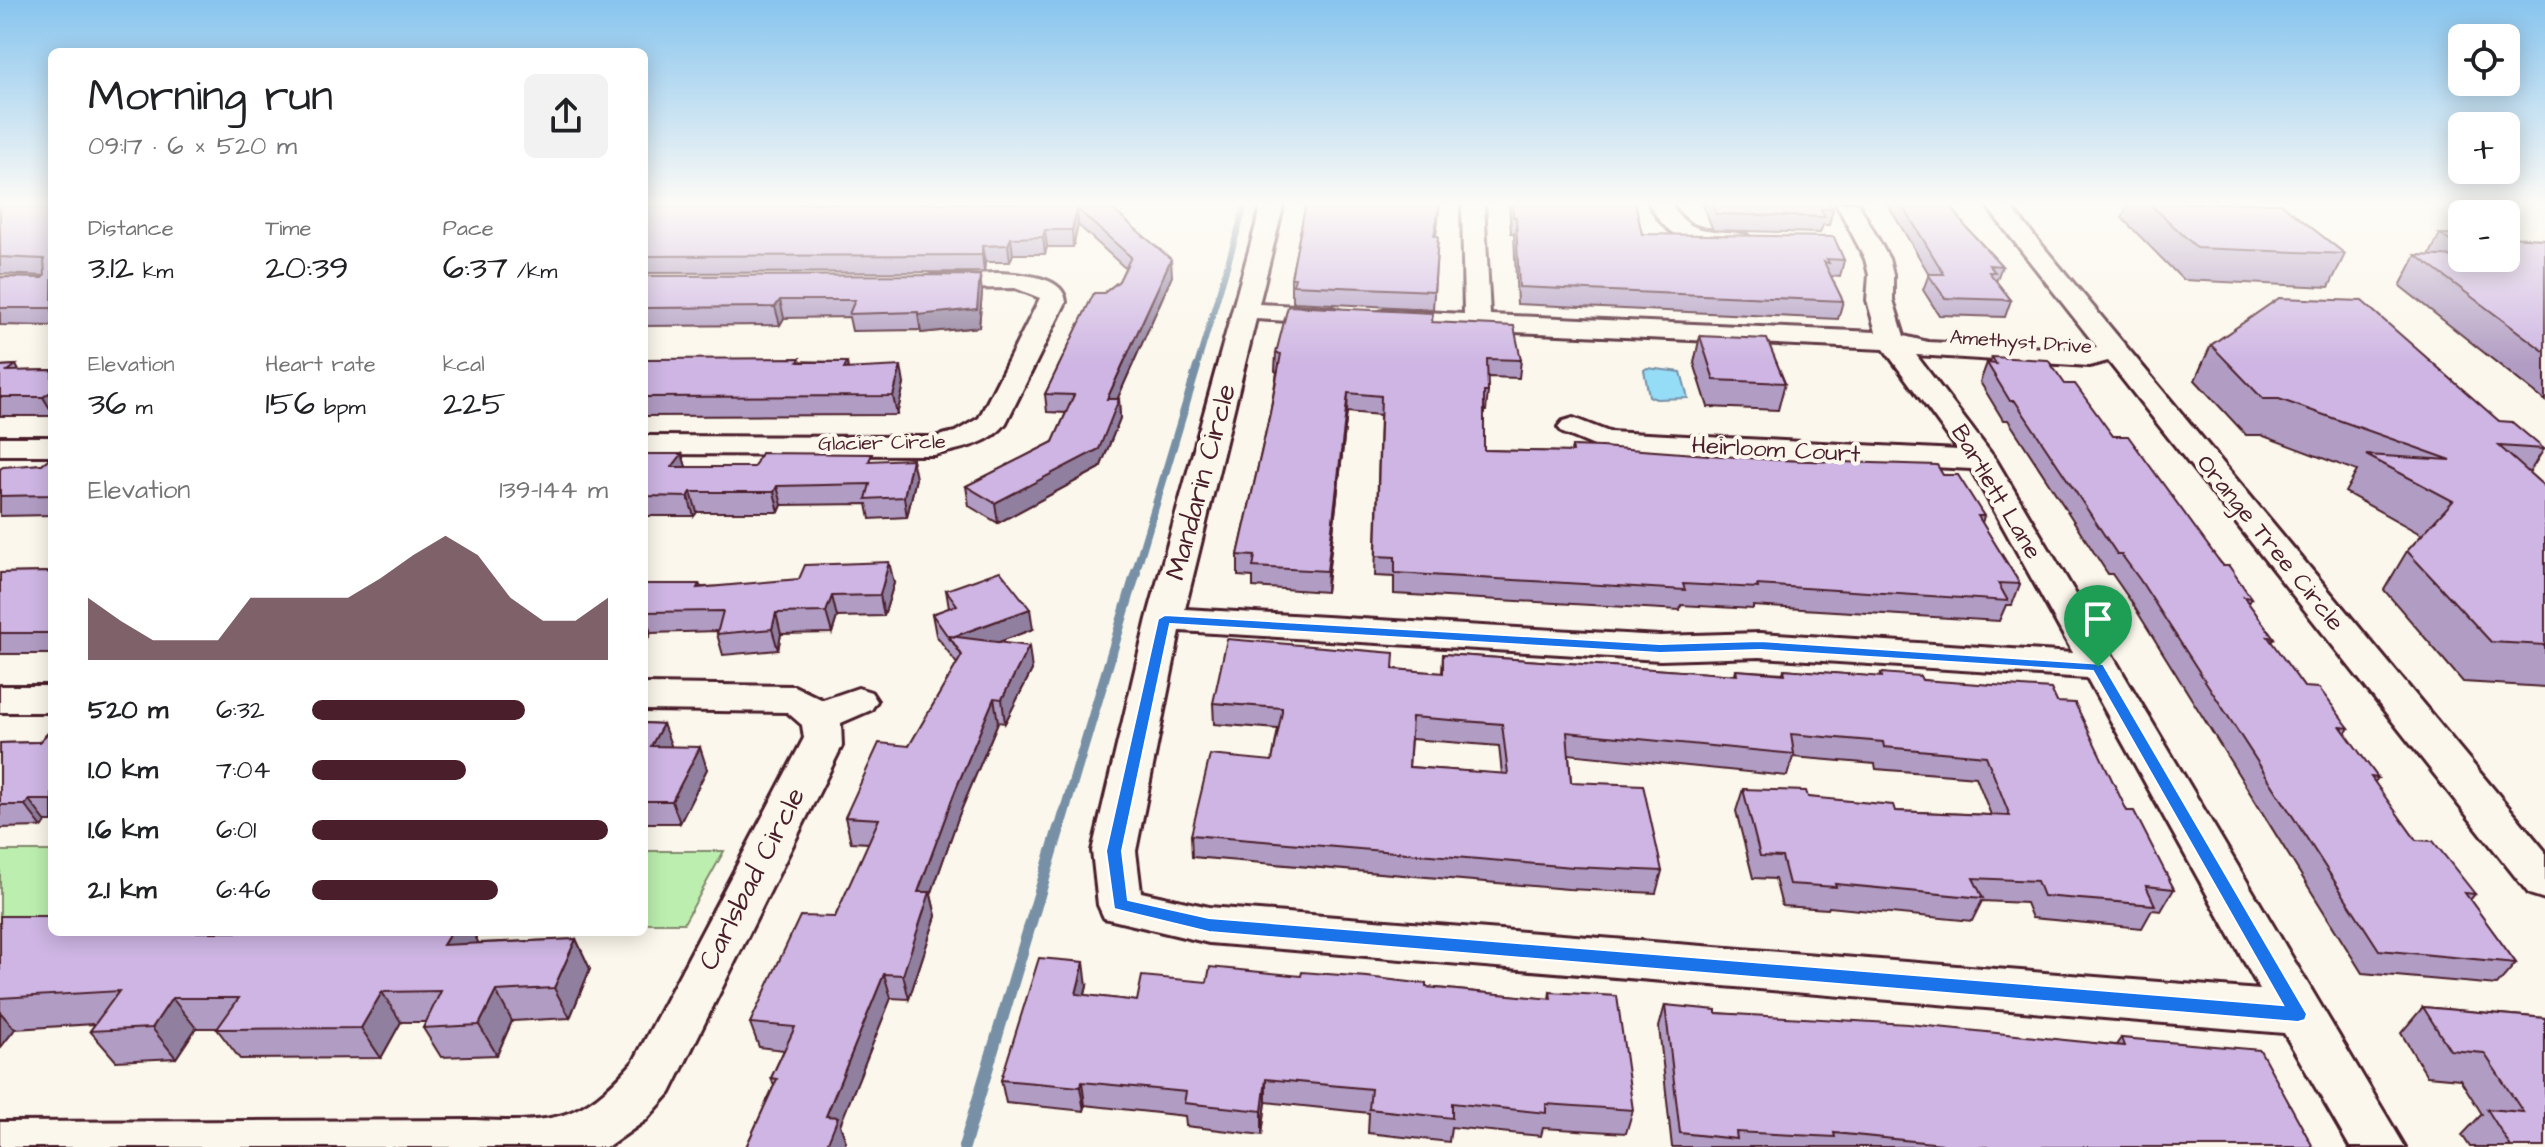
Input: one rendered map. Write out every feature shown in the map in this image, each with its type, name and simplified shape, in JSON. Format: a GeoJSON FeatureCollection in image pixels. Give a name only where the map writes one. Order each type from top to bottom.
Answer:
{"type":"FeatureCollection","features":[{"type":"Feature","properties":{"kind":"street","name":"Mandarin Circle"},"geometry":{"type":"LineString","coordinates":[[1259,257],[1165,619],[1114,851],[1120,905],[1209,925],[2298,1014]]}},
{"type":"Feature","properties":{"kind":"street"},"geometry":{"type":"LineString","coordinates":[[1245,311],[1477,323],[1475,257]]}},
{"type":"Feature","properties":{"kind":"street"},"geometry":{"type":"LineString","coordinates":[[1875,257],[1881,275],[1880,300],[1892,341]]}},
{"type":"Feature","properties":{"kind":"street","name":"Orange Tree Circle"},"geometry":{"type":"LineString","coordinates":[[2039,257],[2545,882]]}},
{"type":"Feature","properties":{"kind":"street","name":"Glacier Circle"},"geometry":{"type":"LineString","coordinates":[[648,445],[974,444],[991,423],[1053,302],[1057,286],[1020,282],[913,282]]}},
{"type":"Feature","properties":{"kind":"street","name":"Amethyst Drive"},"geometry":{"type":"LineString","coordinates":[[1477,323],[1892,341],[1928,350],[2081,358],[2116,350]]}},
{"type":"Feature","properties":{"kind":"street","name":"Bartlett Lane"},"geometry":{"type":"LineString","coordinates":[[1892,341],[1981,460],[2298,1014],[2379,1147]]}},
{"type":"Feature","properties":{"kind":"street","name":"Heirloom Court"},"geometry":{"type":"LineString","coordinates":[[1573,427],[1604,441],[1981,460]]}},
{"type":"Feature","properties":{"kind":"street"},"geometry":{"type":"LineString","coordinates":[[0,446],[48,446]]}},
{"type":"Feature","properties":{"kind":"street"},"geometry":{"type":"LineString","coordinates":[[1165,619],[1660,648],[1760,645],[2098,667]]}},
{"type":"Feature","properties":{"kind":"street","name":"Carlsbad Circle"},"geometry":{"type":"LineString","coordinates":[[0,1147],[532,1147],[574,1137],[607,1136],[626,1106],[652,1077],[822,746],[824,727],[838,709],[778,697],[648,697]]}},
{"type":"Feature","properties":{"kind":"street"},"geometry":{"type":"LineString","coordinates":[[0,699],[48,699]]}},
{"type":"Feature","properties":{"kind":"green space"},"geometry":{"type":"Polygon","coordinates":[[[0,851],[48,851],[48,924],[0,924],[0,851]]]}},
{"type":"Feature","properties":{"kind":"green space"},"geometry":{"type":"Polygon","coordinates":[[[648,851],[724,851],[684,923],[648,923],[648,851]]]}},
{"type":"Feature","properties":{"kind":"water"},"geometry":{"type":"Polygon","coordinates":[[[1644,370],[1681,372],[1688,398],[1656,399],[1649,396],[1644,370]]]}},
{"type":"Feature","properties":{"kind":"building"},"geometry":{"type":"Polygon","coordinates":[[[0,257],[48,257],[48,308],[0,308],[0,277],[42,278],[45,275],[44,259],[0,257]]]}},
{"type":"Feature","properties":{"kind":"building"},"geometry":{"type":"Polygon","coordinates":[[[1131,257],[1171,259],[1107,399],[1119,399],[1099,449],[995,503],[966,486],[1053,442],[1074,395],[1045,394],[1094,293],[1104,293],[1119,281],[1131,257]]]}},
{"type":"Feature","properties":{"kind":"building"},"geometry":{"type":"Polygon","coordinates":[[[1295,257],[1437,257],[1434,291],[1293,285],[1295,278],[1291,278],[1295,257]]]}},
{"type":"Feature","properties":{"kind":"building"},"geometry":{"type":"Polygon","coordinates":[[[1518,257],[1842,257],[1844,260],[1827,259],[1829,263],[1824,262],[1843,301],[1519,287],[1518,257]]]}},
{"type":"Feature","properties":{"kind":"building"},"geometry":{"type":"Polygon","coordinates":[[[1933,257],[1993,257],[2002,266],[1989,265],[1995,272],[1989,272],[2011,300],[1945,298],[1928,274],[1944,274],[1933,257]]]}},
{"type":"Feature","properties":{"kind":"building"},"geometry":{"type":"Polygon","coordinates":[[[2418,257],[2448,257],[2448,272],[2520,272],[2520,257],[2545,257],[2545,352],[2418,257]]]}},
{"type":"Feature","properties":{"kind":"building"},"geometry":{"type":"Polygon","coordinates":[[[980,275],[977,309],[918,315],[918,312],[849,314],[855,300],[780,300],[775,307],[648,308],[648,276],[980,275]]]}},
{"type":"Feature","properties":{"kind":"building"},"geometry":{"type":"Polygon","coordinates":[[[2279,298],[2362,301],[2499,421],[2512,422],[2544,449],[2499,446],[2545,487],[2545,645],[2491,642],[2407,551],[2453,501],[2366,455],[2451,460],[2279,399],[2263,399],[2211,345],[2279,298]]]}},
{"type":"Feature","properties":{"kind":"building"},"geometry":{"type":"Polygon","coordinates":[[[1288,306],[1433,313],[1432,322],[1514,326],[1521,360],[1487,359],[1484,450],[1573,452],[1572,446],[1776,460],[1937,465],[1943,475],[1958,475],[1984,516],[1978,516],[2020,584],[1998,583],[2008,601],[1757,585],[1758,588],[1683,584],[1685,590],[1395,573],[1395,557],[1376,556],[1381,396],[1348,393],[1327,571],[1253,567],[1255,556],[1238,555],[1270,413],[1281,354],[1276,353],[1288,306]]]}},
{"type":"Feature","properties":{"kind":"building"},"geometry":{"type":"Polygon","coordinates":[[[1700,336],[1767,339],[1785,383],[1714,380],[1700,336]]]}},
{"type":"Feature","properties":{"kind":"building"},"geometry":{"type":"Polygon","coordinates":[[[1992,357],[2048,360],[2065,384],[2075,384],[2113,436],[2128,436],[2223,566],[2229,566],[2251,598],[2244,597],[2274,638],[2268,637],[2304,687],[2319,688],[2349,728],[2341,727],[2378,778],[2371,777],[2416,840],[2433,841],[2475,894],[2465,893],[2516,963],[2379,950],[2140,580],[2121,554],[2117,554],[2015,401],[2010,401],[1987,363],[1996,364],[1992,357]]]}},
{"type":"Feature","properties":{"kind":"building"},"geometry":{"type":"Polygon","coordinates":[[[800,358],[798,362],[847,362],[844,369],[901,366],[893,396],[648,397],[648,359],[800,358]]]}},
{"type":"Feature","properties":{"kind":"building"},"geometry":{"type":"Polygon","coordinates":[[[16,365],[8,371],[48,370],[48,394],[43,397],[0,397],[0,366],[16,365]]]}},
{"type":"Feature","properties":{"kind":"building"},"geometry":{"type":"Polygon","coordinates":[[[761,453],[872,454],[869,461],[912,459],[904,497],[866,499],[870,484],[777,486],[774,492],[691,492],[688,497],[648,496],[648,454],[682,454],[672,467],[754,467],[761,453]]]}},
{"type":"Feature","properties":{"kind":"building"},"geometry":{"type":"Polygon","coordinates":[[[48,459],[48,495],[0,496],[0,469],[42,464],[48,459]]]}},
{"type":"Feature","properties":{"kind":"building"},"geometry":{"type":"Polygon","coordinates":[[[889,562],[880,595],[832,596],[826,612],[776,613],[772,629],[717,634],[723,611],[648,612],[648,584],[699,584],[697,588],[799,579],[805,565],[889,562]]]}},
{"type":"Feature","properties":{"kind":"building"},"geometry":{"type":"Polygon","coordinates":[[[1000,571],[1030,609],[949,638],[932,614],[957,605],[946,590],[1000,571]]]}},
{"type":"Feature","properties":{"kind":"building"},"geometry":{"type":"Polygon","coordinates":[[[48,572],[48,633],[0,633],[0,573],[48,572]]]}},
{"type":"Feature","properties":{"kind":"building"},"geometry":{"type":"Polygon","coordinates":[[[949,636],[1029,646],[1002,699],[994,698],[955,791],[918,892],[930,892],[903,975],[884,974],[826,1116],[838,1117],[826,1147],[746,1147],[777,1079],[771,1078],[795,1027],[750,1023],[800,916],[835,917],[879,819],[845,817],[879,743],[909,746],[962,655],[949,636]]]}},
{"type":"Feature","properties":{"kind":"building"},"geometry":{"type":"Polygon","coordinates":[[[1227,639],[1394,653],[1393,669],[1443,673],[1443,654],[1737,675],[1736,670],[1785,674],[1784,669],[1882,677],[1881,673],[1920,676],[1922,680],[2051,689],[2057,702],[2075,703],[2127,811],[2134,811],[2174,889],[2146,886],[2155,905],[2043,896],[2037,881],[1973,878],[1983,898],[1835,884],[1836,887],[1789,884],[1782,857],[1760,856],[1743,789],[1806,791],[1808,797],[1893,805],[1895,811],[2010,816],[1986,756],[1884,747],[1883,742],[1791,734],[1794,754],[1567,732],[1571,782],[1643,785],[1662,871],[1573,867],[1191,835],[1210,755],[1272,761],[1282,712],[1282,708],[1213,703],[1227,639]],[[1412,717],[1409,767],[1508,774],[1502,724],[1412,717]]]}},
{"type":"Feature","properties":{"kind":"building"},"geometry":{"type":"Polygon","coordinates":[[[648,723],[663,724],[651,746],[700,747],[672,801],[648,801],[648,723]]]}},
{"type":"Feature","properties":{"kind":"building"},"geometry":{"type":"Polygon","coordinates":[[[48,733],[48,800],[29,800],[25,805],[0,805],[0,743],[39,742],[48,733]]]}},
{"type":"Feature","properties":{"kind":"building"},"geometry":{"type":"Polygon","coordinates":[[[0,916],[48,916],[48,936],[449,936],[443,945],[576,939],[554,988],[496,991],[479,1025],[423,1028],[441,991],[382,992],[361,1028],[217,1029],[239,998],[172,998],[152,1028],[90,1031],[119,991],[0,998],[0,916]]]}},
{"type":"Feature","properties":{"kind":"building"},"geometry":{"type":"Polygon","coordinates":[[[1039,958],[1084,962],[1076,994],[1137,1001],[1142,976],[1207,982],[1210,967],[1301,976],[1302,972],[1367,977],[1426,984],[1426,987],[1551,999],[1550,992],[1617,996],[1633,1110],[1546,1104],[1546,1113],[1452,1103],[1452,1118],[1369,1109],[1371,1089],[1266,1079],[1262,1111],[1184,1103],[1186,1092],[1082,1082],[1080,1087],[1001,1080],[1039,958]]]}},
{"type":"Feature","properties":{"kind":"building"},"geometry":{"type":"Polygon","coordinates":[[[1665,1005],[1716,1010],[1716,1013],[1908,1024],[2124,1046],[2121,1038],[2260,1050],[2313,1147],[1943,1147],[1942,1144],[1834,1133],[1835,1137],[1736,1132],[1737,1139],[1680,1133],[1665,1005]]]}},
{"type":"Feature","properties":{"kind":"building"},"geometry":{"type":"Polygon","coordinates":[[[2423,1007],[2545,1018],[2545,1147],[2511,1147],[2487,1109],[2523,1112],[2484,1053],[2450,1050],[2423,1007]]]}},
{"type":"Feature","properties":{"kind":"waterway"},"geometry":{"type":"LineString","coordinates":[[1196,369],[1230,257]]}},
{"type":"Feature","properties":{"kind":"waterway"},"geometry":{"type":"LineString","coordinates":[[1135,574],[1197,367]]}},
{"type":"Feature","properties":{"kind":"waterway"},"geometry":{"type":"LineString","coordinates":[[1059,830],[1136,572]]}},
{"type":"Feature","properties":{"kind":"waterway"},"geometry":{"type":"LineString","coordinates":[[964,1147],[1059,828]]}},
{"type":"Feature","properties":{"kind":"route"},"geometry":{"type":"LineString","coordinates":[[1165,619],[1660,648],[1760,645],[2098,667],[2298,1014],[1209,925],[1120,905],[1114,851],[1165,619]]}}]}
